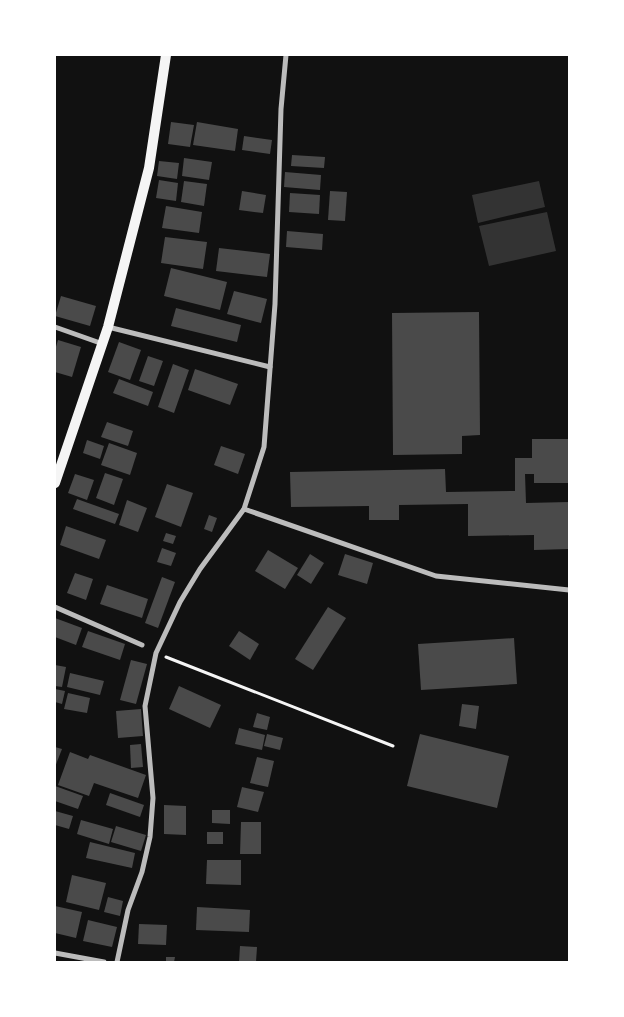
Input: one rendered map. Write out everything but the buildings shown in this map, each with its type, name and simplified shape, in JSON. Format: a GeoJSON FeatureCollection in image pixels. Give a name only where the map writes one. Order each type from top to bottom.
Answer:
{"type":"FeatureCollection","features":[{"type":"Feature","properties":{"kind":"main road"},"geometry":{"type":"LineString","coordinates":[[55,484],[108,327],[149,168],[166,55]]}},
{"type":"Feature","properties":{"kind":"street"},"geometry":{"type":"LineString","coordinates":[[117,962],[128,910],[142,872],[150,837],[153,798],[145,706],[156,653],[180,602],[200,569],[244,509],[264,447],[274,304],[281,109],[286,55]]}},
{"type":"Feature","properties":{"kind":"street"},"geometry":{"type":"LineString","coordinates":[[55,327],[103,344]]}},
{"type":"Feature","properties":{"kind":"street"},"geometry":{"type":"LineString","coordinates":[[108,327],[270,367]]}},
{"type":"Feature","properties":{"kind":"street"},"geometry":{"type":"LineString","coordinates":[[244,509],[436,576],[569,590]]}},
{"type":"Feature","properties":{"kind":"street"},"geometry":{"type":"LineString","coordinates":[[55,607],[142,645]]}},
{"type":"Feature","properties":{"kind":"street"},"geometry":{"type":"LineString","coordinates":[[55,953],[104,962]]}},
{"type":"Feature","properties":{"kind":"path"},"geometry":{"type":"LineString","coordinates":[[156,653],[393,746]]}},
{"type":"Feature","properties":{"kind":"shaded area"},"geometry":{"type":"Polygon","coordinates":[[[539,181],[545,207],[478,223],[472,195],[539,181]]]}},
{"type":"Feature","properties":{"kind":"shaded area"},"geometry":{"type":"Polygon","coordinates":[[[547,212],[556,251],[489,266],[479,226],[547,212]]]}}]}
